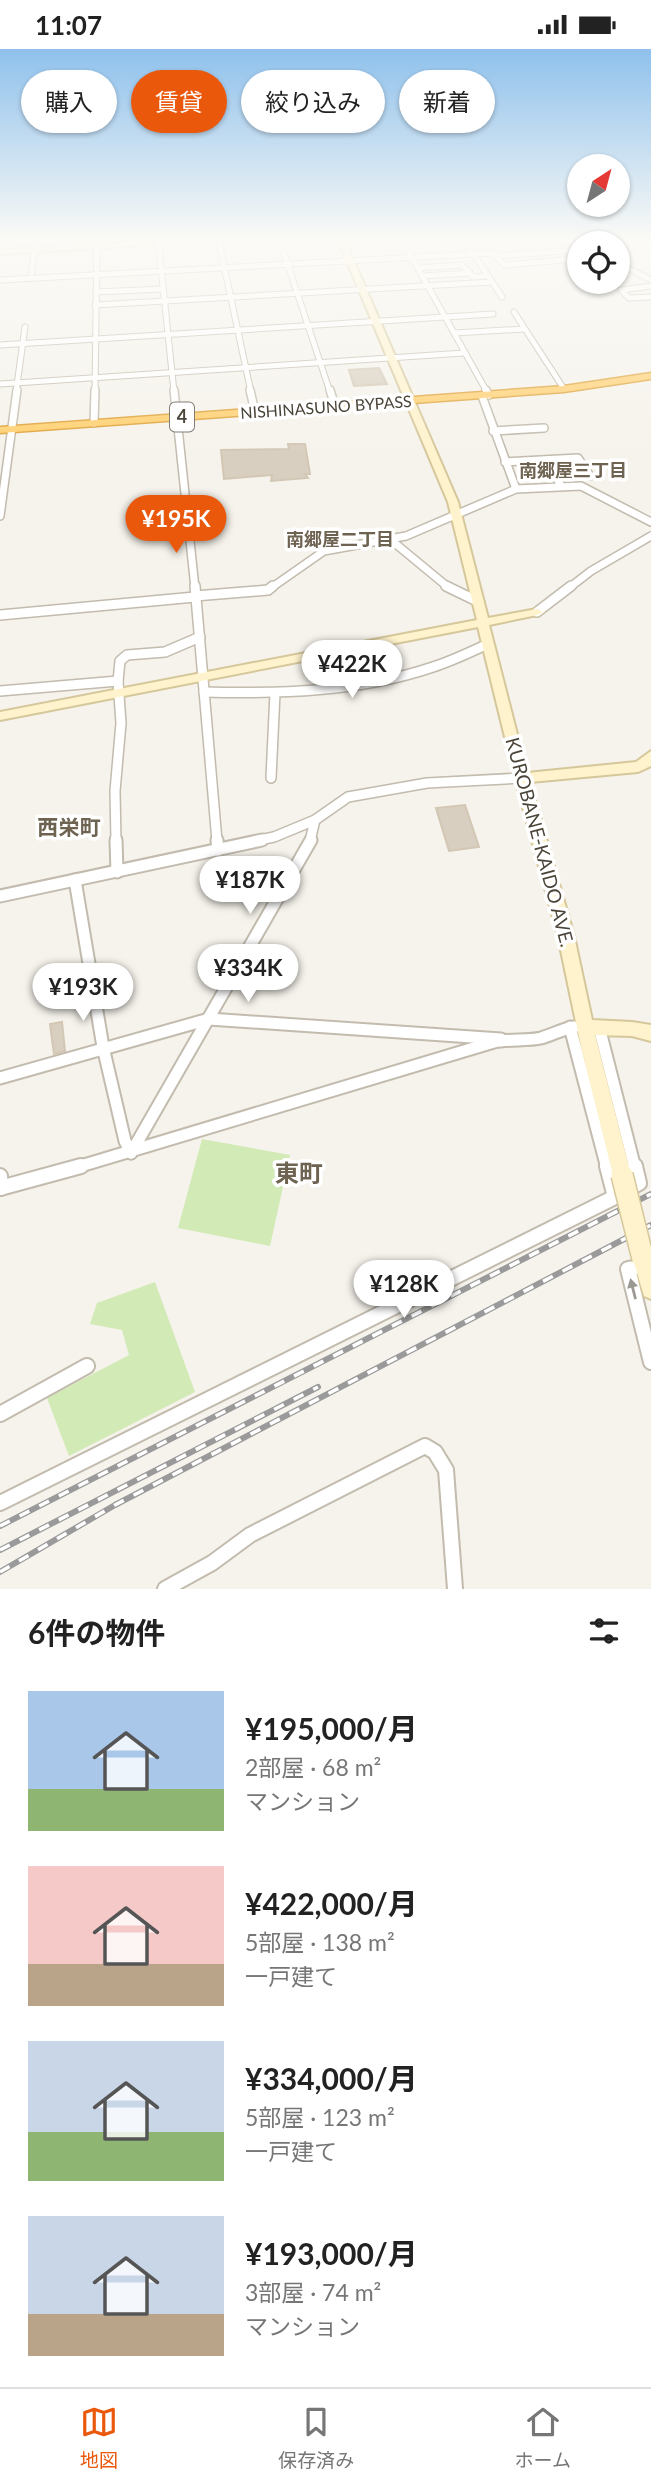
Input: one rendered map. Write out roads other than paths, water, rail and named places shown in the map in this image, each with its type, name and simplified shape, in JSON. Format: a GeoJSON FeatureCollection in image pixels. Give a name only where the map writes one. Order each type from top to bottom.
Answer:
{"type":"FeatureCollection","features":[{"type":"Feature","properties":{"kind":"highway","name":"NISHINASUNO BYPASS"},"geometry":{"type":"LineString","coordinates":[[5,430],[485,396],[564,389],[649,377]]}},
{"type":"Feature","properties":{"kind":"street"},"geometry":{"type":"LineString","coordinates":[[94,423],[95,310]]}},
{"type":"Feature","properties":{"kind":"street"},"geometry":{"type":"LineString","coordinates":[[165,310],[204,677],[218,850]]}},
{"type":"Feature","properties":{"kind":"street"},"geometry":{"type":"LineString","coordinates":[[233,310],[255,412]]}},
{"type":"Feature","properties":{"kind":"street"},"geometry":{"type":"LineString","coordinates":[[303,310],[335,406]]}},
{"type":"Feature","properties":{"kind":"street","name":"KUROBANE-KAIDO AVE."},"geometry":{"type":"LineString","coordinates":[[371,310],[434,454],[456,513],[522,778],[566,936],[585,1027],[622,1175],[638,1263],[651,1289]]}},
{"type":"Feature","properties":{"kind":"street"},"geometry":{"type":"LineString","coordinates":[[440,310],[485,396],[493,431],[516,489]]}},
{"type":"Feature","properties":{"kind":"street"},"geometry":{"type":"LineString","coordinates":[[514,312],[564,389]]}},
{"type":"Feature","properties":{"kind":"street"},"geometry":{"type":"LineString","coordinates":[[0,345],[494,314]]}},
{"type":"Feature","properties":{"kind":"street"},"geometry":{"type":"LineString","coordinates":[[0,516],[5,430],[17,382],[25,327]]}},
{"type":"Feature","properties":{"kind":"street"},"geometry":{"type":"LineString","coordinates":[[454,333],[524,329]]}},
{"type":"Feature","properties":{"kind":"street"},"geometry":{"type":"LineString","coordinates":[[0,384],[464,353]]}},
{"type":"Feature","properties":{"kind":"street"},"geometry":{"type":"LineString","coordinates":[[493,431],[544,428]]}},
{"type":"Feature","properties":{"kind":"street"},"geometry":{"type":"LineString","coordinates":[[505,462],[578,458],[590,476]]}},
{"type":"Feature","properties":{"kind":"street"},"geometry":{"type":"LineString","coordinates":[[547,460],[561,486]]}},
{"type":"Feature","properties":{"kind":"street"},"geometry":{"type":"LineString","coordinates":[[0,615],[268,590],[324,551],[391,540],[516,489],[561,486],[589,488],[651,522]]}},
{"type":"Feature","properties":{"kind":"street"},"geometry":{"type":"LineString","coordinates":[[0,691],[118,687],[204,677],[537,612],[591,571],[651,537]]}},
{"type":"Feature","properties":{"kind":"street"},"geometry":{"type":"LineString","coordinates":[[391,540],[460,597],[479,602]]}},
{"type":"Feature","properties":{"kind":"street"},"geometry":{"type":"LineString","coordinates":[[117,871],[115,791],[121,723],[118,687],[120,661],[123,656],[165,652],[200,637]]}},
{"type":"Feature","properties":{"kind":"street"},"geometry":{"type":"LineString","coordinates":[[204,691],[275,693],[350,686],[406,675],[488,644]]}},
{"type":"Feature","properties":{"kind":"street"},"geometry":{"type":"LineString","coordinates":[[0,716],[118,687]]}},
{"type":"Feature","properties":{"kind":"street"},"geometry":{"type":"LineString","coordinates":[[271,778],[275,693]]}},
{"type":"Feature","properties":{"kind":"street"},"geometry":{"type":"LineString","coordinates":[[0,896],[274,837],[315,820],[348,797],[366,793],[427,783],[522,778],[638,767],[649,761]]}},
{"type":"Feature","properties":{"kind":"street"},"geometry":{"type":"LineString","coordinates":[[131,1153],[313,837],[315,820]]}},
{"type":"Feature","properties":{"kind":"street"},"geometry":{"type":"LineString","coordinates":[[75,880],[103,1047],[125,1141],[131,1153]]}},
{"type":"Feature","properties":{"kind":"street"},"geometry":{"type":"LineString","coordinates":[[0,1078],[209,1019],[505,1039],[541,1038],[585,1027],[632,1029],[651,1033]]}},
{"type":"Feature","properties":{"kind":"street"},"geometry":{"type":"LineString","coordinates":[[585,1027],[615,1197]]}},
{"type":"Feature","properties":{"kind":"street"},"geometry":{"type":"LineString","coordinates":[[0,1503],[639,1183],[585,1027]]}},
{"type":"Feature","properties":{"kind":"street"},"geometry":{"type":"LineString","coordinates":[[0,1184],[131,1153],[339,1087],[505,1039]]}},
{"type":"Feature","properties":{"kind":"street"},"geometry":{"type":"LineString","coordinates":[[638,1263],[628,1269],[651,1362]]}},
{"type":"Feature","properties":{"kind":"street"},"geometry":{"type":"LineString","coordinates":[[0,1414],[87,1366]]}},
{"type":"Feature","properties":{"kind":"street"},"geometry":{"type":"LineString","coordinates":[[165,1589],[212,1563],[250,1535],[425,1446],[435,1452],[446,1470],[455,1589]]}},
{"type":"Feature","properties":{"kind":"railway"},"geometry":{"type":"LineString","coordinates":[[0,1526],[651,1194]]}},
{"type":"Feature","properties":{"kind":"railway"},"geometry":{"type":"LineString","coordinates":[[0,1572],[115,1505],[651,1225]]}},
{"type":"Feature","properties":{"kind":"railway"},"geometry":{"type":"LineString","coordinates":[[0,1550],[318,1387]]}},
{"type":"Feature","properties":{"kind":"district","name":"南郷屋三丁目"},"geometry":{"type":"Point","coordinates":[573,471]}},
{"type":"Feature","properties":{"kind":"district","name":"南郷屋二丁目"},"geometry":{"type":"Point","coordinates":[340,540]}},
{"type":"Feature","properties":{"kind":"district","name":"西栄町"},"geometry":{"type":"Point","coordinates":[69,828]}},
{"type":"Feature","properties":{"kind":"district","name":"東町"},"geometry":{"type":"Point","coordinates":[299,1174]}}]}
